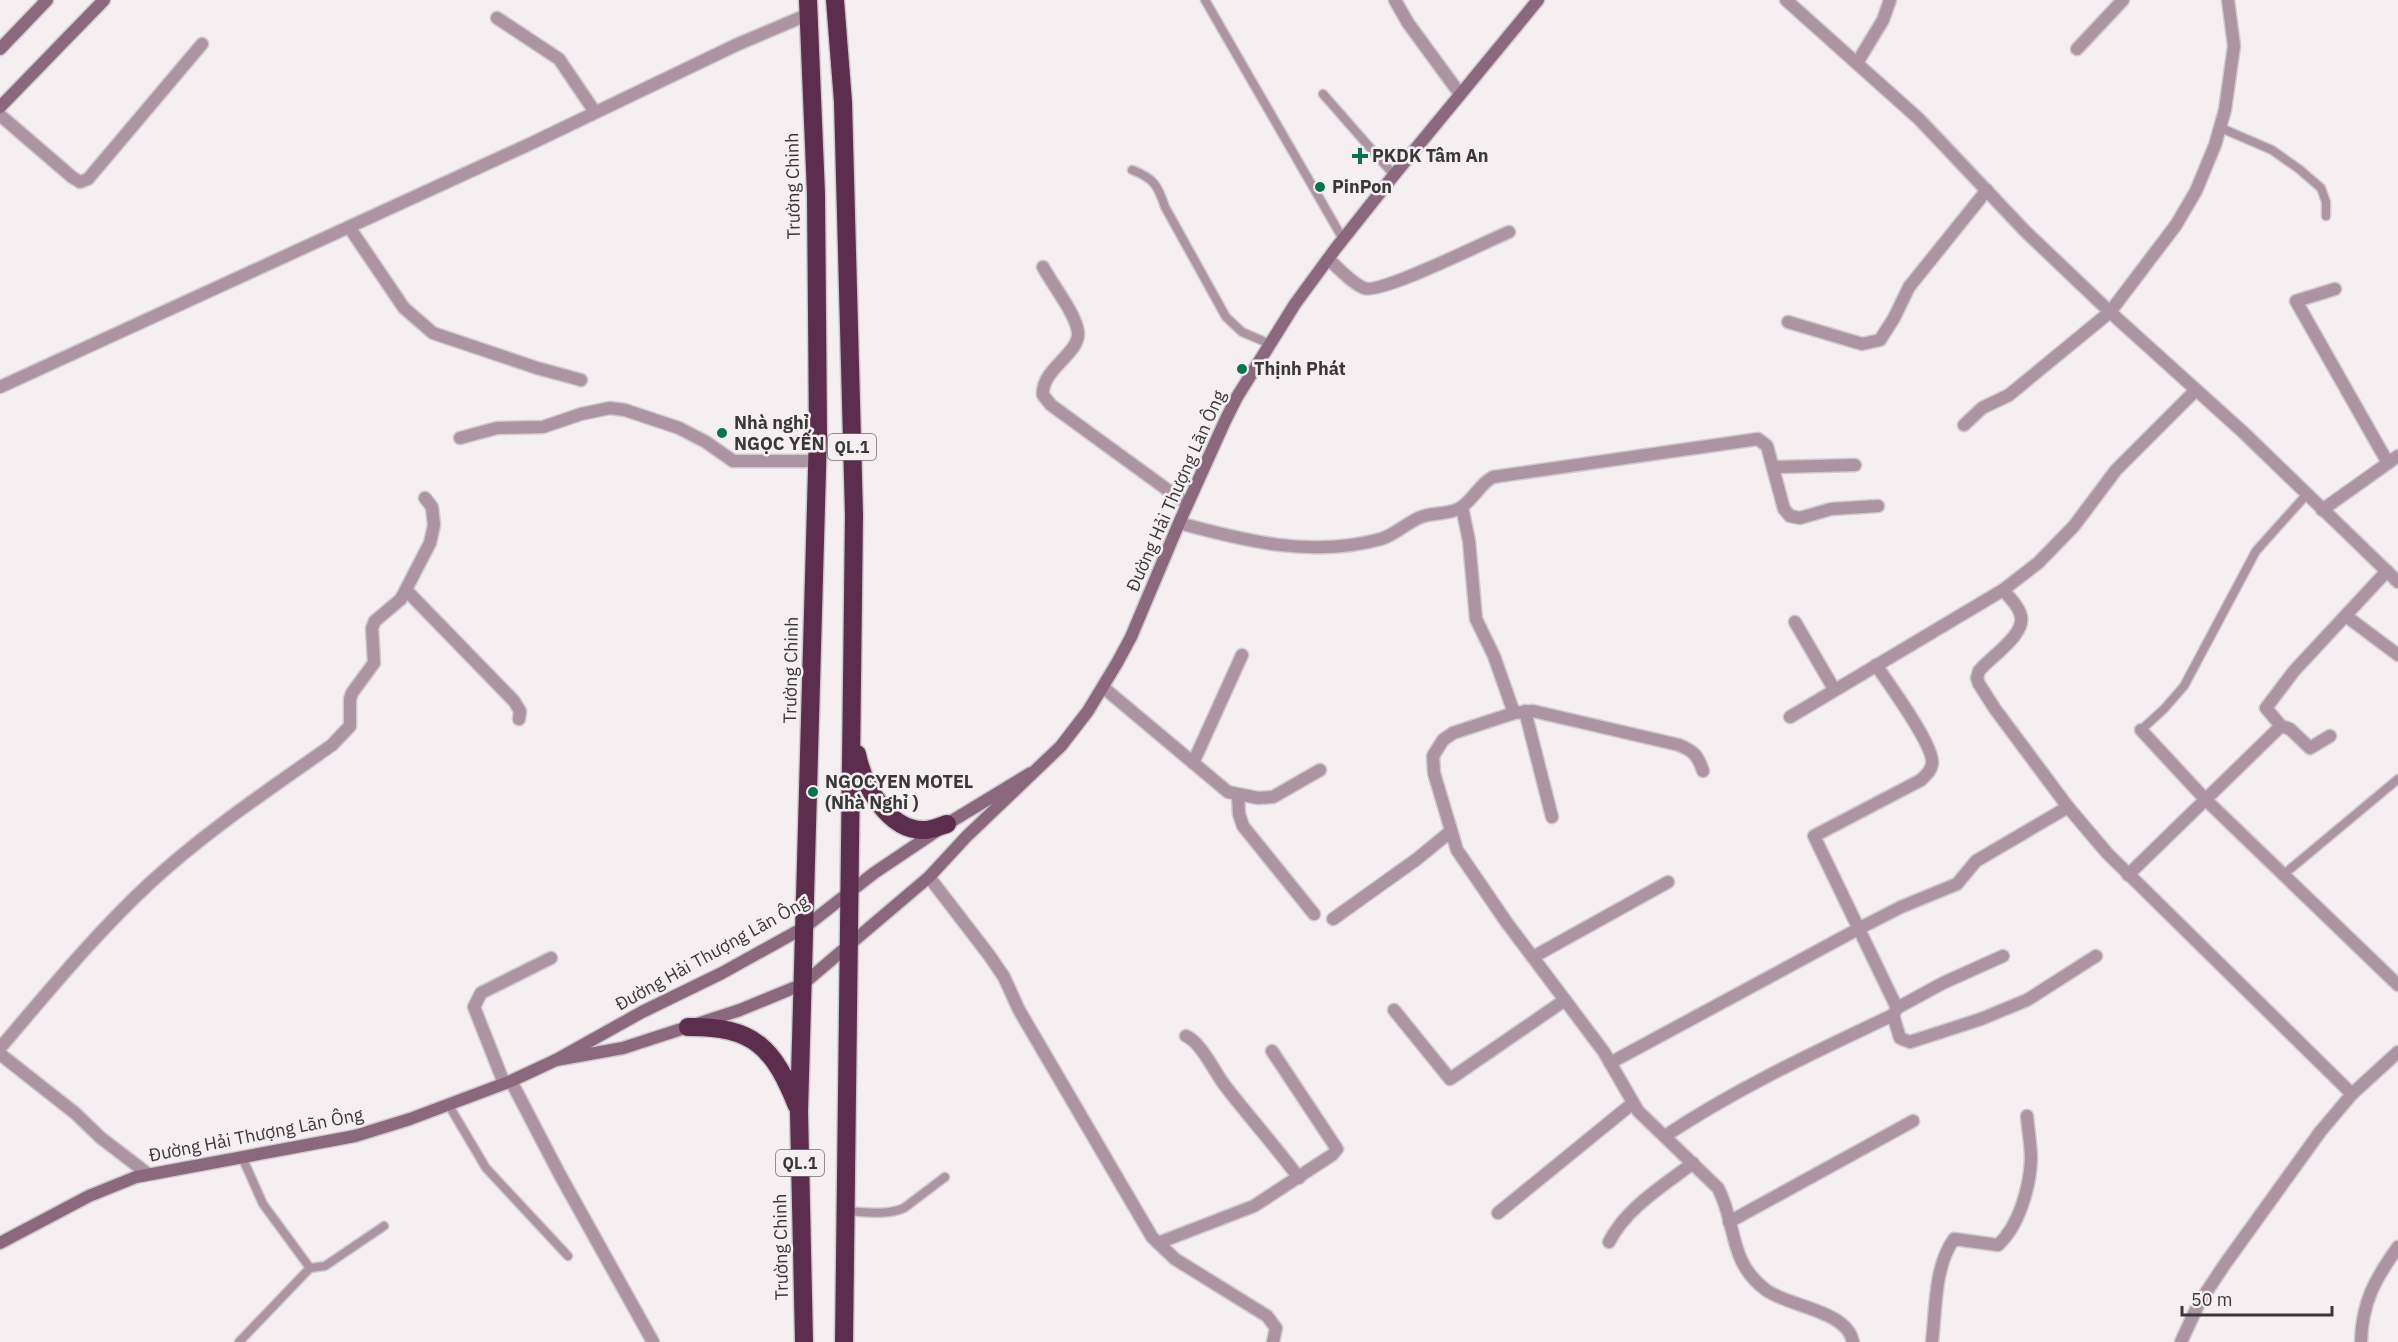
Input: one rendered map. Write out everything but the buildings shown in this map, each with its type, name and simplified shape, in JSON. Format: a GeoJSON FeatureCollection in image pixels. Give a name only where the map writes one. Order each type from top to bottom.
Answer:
{"type":"FeatureCollection","features":[{"type":"Feature","properties":{"kind":"highway","name":"QL.1"},"geometry":{"type":"LineString","coordinates":[[835,0],[843,102],[854,514],[844,1342]]}},
{"type":"Feature","properties":{"kind":"highway","name":"Trường Chinh"},"geometry":{"type":"LineString","coordinates":[[804,1342],[799,1112],[817,461],[816,194],[809,7]]}},
{"type":"Feature","properties":{"kind":"highway"},"geometry":{"type":"LineString","coordinates":[[851,728],[861,773],[873,798],[891,816],[911,828],[925,830],[947,824]]}},
{"type":"Feature","properties":{"kind":"highway"},"geometry":{"type":"LineString","coordinates":[[688,1027],[732,1030],[749,1038],[769,1053],[782,1070],[799,1112]]}},
{"type":"Feature","properties":{"kind":"street"},"geometry":{"type":"LineString","coordinates":[[0,49],[46,0]]}},
{"type":"Feature","properties":{"kind":"street"},"geometry":{"type":"LineString","coordinates":[[0,106],[104,0]]}},
{"type":"Feature","properties":{"kind":"street"},"geometry":{"type":"LineString","coordinates":[[1395,0],[1408,23],[1460,94]]}},
{"type":"Feature","properties":{"kind":"street","name":"Đường Hải Thượng Lãn Ông"},"geometry":{"type":"LineString","coordinates":[[556,1060],[623,1048],[741,1010],[803,984],[929,878],[966,837],[1075,729],[1104,688],[1131,637],[1187,504],[1237,397],[1270,344],[1343,238],[1538,0]]}},
{"type":"Feature","properties":{"kind":"street"},"geometry":{"type":"LineString","coordinates":[[1786,0],[1919,119],[2025,231],[2307,493],[2398,582]]}},
{"type":"Feature","properties":{"kind":"street"},"geometry":{"type":"LineString","coordinates":[[1857,63],[1883,20],[1890,0]]}},
{"type":"Feature","properties":{"kind":"street"},"geometry":{"type":"LineString","coordinates":[[2077,49],[2123,0]]}},
{"type":"Feature","properties":{"kind":"street"},"geometry":{"type":"LineString","coordinates":[[1964,425],[1982,408],[2008,395],[2110,312],[2176,225],[2196,191],[2221,128],[2234,46],[2228,0]]}},
{"type":"Feature","properties":{"kind":"street"},"geometry":{"type":"LineString","coordinates":[[0,387],[595,112],[726,50],[809,7]]}},
{"type":"Feature","properties":{"kind":"street"},"geometry":{"type":"LineString","coordinates":[[497,18],[559,59],[595,112]]}},
{"type":"Feature","properties":{"kind":"street"},"geometry":{"type":"LineString","coordinates":[[0,115],[80,182],[88,179],[202,44]]}},
{"type":"Feature","properties":{"kind":"street"},"geometry":{"type":"LineString","coordinates":[[1788,322],[1862,344],[1880,340],[1909,287],[1987,190]]}},
{"type":"Feature","properties":{"kind":"street"},"geometry":{"type":"LineString","coordinates":[[349,227],[404,308],[433,333],[537,368],[581,380]]}},
{"type":"Feature","properties":{"kind":"street"},"geometry":{"type":"LineString","coordinates":[[1328,259],[1363,288],[1371,290],[1412,275],[1509,232]]}},
{"type":"Feature","properties":{"kind":"street"},"geometry":{"type":"LineString","coordinates":[[1043,267],[1075,321],[1078,332],[1077,340],[1072,348],[1045,381],[1043,395],[1051,405],[1187,504]]}},
{"type":"Feature","properties":{"kind":"street"},"geometry":{"type":"LineString","coordinates":[[2322,510],[2393,459],[2296,301],[2335,289]]}},
{"type":"Feature","properties":{"kind":"street"},"geometry":{"type":"LineString","coordinates":[[1790,717],[2003,590],[2038,563],[2074,526],[2116,470],[2196,390]]}},
{"type":"Feature","properties":{"kind":"street"},"geometry":{"type":"LineString","coordinates":[[460,438],[508,426],[543,427],[581,414],[610,408],[625,410],[680,428],[706,442],[733,461],[817,461]]}},
{"type":"Feature","properties":{"kind":"street"},"geometry":{"type":"LineString","coordinates":[[1179,523],[1245,541],[1287,547],[1330,547],[1382,538],[1418,518],[1462,507],[1481,485],[1493,477],[1758,439],[1767,446],[1784,508],[1790,516],[1800,518],[1831,508],[1878,507]]}},
{"type":"Feature","properties":{"kind":"street"},"geometry":{"type":"LineString","coordinates":[[1773,467],[1855,465]]}},
{"type":"Feature","properties":{"kind":"street"},"geometry":{"type":"LineString","coordinates":[[0,1048],[152,882],[204,838],[332,745],[346,732],[350,726],[352,693],[374,663],[372,628],[375,621],[407,591],[430,543],[434,525],[432,507],[425,498]]}},
{"type":"Feature","properties":{"kind":"street"},"geometry":{"type":"LineString","coordinates":[[1462,507],[1469,541],[1476,619],[1519,712],[1552,817]]}},
{"type":"Feature","properties":{"kind":"street"},"geometry":{"type":"LineString","coordinates":[[2330,736],[2310,748],[2290,729],[2281,726],[2266,708],[2294,671],[2387,571]]}},
{"type":"Feature","properties":{"kind":"street"},"geometry":{"type":"LineString","coordinates":[[2003,590],[2020,610],[2021,626],[2016,634],[1982,667],[1977,678],[1995,709],[2068,807],[2128,876],[2163,907],[2352,1094]]}},
{"type":"Feature","properties":{"kind":"street"},"geometry":{"type":"LineString","coordinates":[[407,591],[514,701],[520,711],[519,719]]}},
{"type":"Feature","properties":{"kind":"street"},"geometry":{"type":"LineString","coordinates":[[2346,616],[2398,655]]}},
{"type":"Feature","properties":{"kind":"street"},"geometry":{"type":"LineString","coordinates":[[1795,622],[1834,689]]}},
{"type":"Feature","properties":{"kind":"street"},"geometry":{"type":"LineString","coordinates":[[1193,764],[1242,655]]}},
{"type":"Feature","properties":{"kind":"street"},"geometry":{"type":"LineString","coordinates":[[1876,665],[1925,740],[1932,763],[1930,771],[1921,780],[1814,836],[1860,928],[1895,1011],[1900,1038],[1910,1042],[1981,1019],[2027,1000],[2096,956]]}},
{"type":"Feature","properties":{"kind":"street"},"geometry":{"type":"LineString","coordinates":[[1104,688],[1228,792],[1239,796],[1273,797],[1320,770]]}},
{"type":"Feature","properties":{"kind":"street"},"geometry":{"type":"LineString","coordinates":[[1702,771],[1697,756],[1679,745],[1519,712],[1465,727],[1448,736],[1437,747],[1433,756],[1434,773],[1457,850],[1610,1063],[1633,1103],[1647,1121],[1718,1188],[1742,1265],[1764,1289],[1779,1299],[1831,1316],[1845,1327],[1854,1342]]}},
{"type":"Feature","properties":{"kind":"street"},"geometry":{"type":"LineString","coordinates":[[2128,876],[2281,726]]}},
{"type":"Feature","properties":{"kind":"street"},"geometry":{"type":"LineString","coordinates":[[2141,730],[2205,799],[2398,985]]}},
{"type":"Feature","properties":{"kind":"street","name":"Đường Hải Thượng Lãn Ông"},"geometry":{"type":"LineString","coordinates":[[0,1243],[89,1196],[147,1174],[355,1136],[410,1119],[508,1082],[556,1060],[642,1012],[722,973],[805,927],[874,873],[947,824],[1031,773]]}},
{"type":"Feature","properties":{"kind":"street"},"geometry":{"type":"LineString","coordinates":[[1239,796],[1239,814],[1243,826],[1314,914]]}},
{"type":"Feature","properties":{"kind":"street"},"geometry":{"type":"LineString","coordinates":[[1610,1063],[1860,928],[1901,907],[1957,884],[1976,861],[2068,807]]}},
{"type":"Feature","properties":{"kind":"street"},"geometry":{"type":"LineString","coordinates":[[1333,919],[1417,859],[1451,831]]}},
{"type":"Feature","properties":{"kind":"street"},"geometry":{"type":"LineString","coordinates":[[929,878],[1004,977],[1041,1048],[1158,1244],[1175,1259],[1267,1316],[1276,1328],[1273,1342]]}},
{"type":"Feature","properties":{"kind":"street"},"geometry":{"type":"LineString","coordinates":[[1533,957],[1668,882]]}},
{"type":"Feature","properties":{"kind":"street"},"geometry":{"type":"LineString","coordinates":[[1665,1136],[1693,1117],[1795,1061],[1895,1011],[1943,983],[2003,956]]}},
{"type":"Feature","properties":{"kind":"street"},"geometry":{"type":"LineString","coordinates":[[551,958],[481,993],[474,1007],[508,1082],[653,1342]]}},
{"type":"Feature","properties":{"kind":"street"},"geometry":{"type":"LineString","coordinates":[[1394,1010],[1450,1079],[1565,1000]]}},
{"type":"Feature","properties":{"kind":"street"},"geometry":{"type":"LineString","coordinates":[[1186,1036],[1196,1042],[1215,1073],[1299,1178]]}},
{"type":"Feature","properties":{"kind":"street"},"geometry":{"type":"LineString","coordinates":[[1158,1244],[1254,1206],[1299,1178],[1337,1149],[1272,1051]]}},
{"type":"Feature","properties":{"kind":"street"},"geometry":{"type":"LineString","coordinates":[[2181,1342],[2199,1304],[2225,1264],[2320,1132],[2352,1094],[2398,1052]]}},
{"type":"Feature","properties":{"kind":"street"},"geometry":{"type":"LineString","coordinates":[[0,1054],[147,1174]]}},
{"type":"Feature","properties":{"kind":"street"},"geometry":{"type":"LineString","coordinates":[[1497,1213],[1633,1103]]}},
{"type":"Feature","properties":{"kind":"street"},"geometry":{"type":"LineString","coordinates":[[1932,1342],[1940,1271],[1947,1249],[1954,1239],[1998,1245],[2006,1238],[2019,1211],[2028,1184],[2031,1158],[2027,1116]]}},
{"type":"Feature","properties":{"kind":"street"},"geometry":{"type":"LineString","coordinates":[[1729,1222],[1913,1121]]}},
{"type":"Feature","properties":{"kind":"street"},"geometry":{"type":"LineString","coordinates":[[1609,1242],[1616,1228],[1635,1209],[1693,1162]]}},
{"type":"Feature","properties":{"kind":"street"},"geometry":{"type":"LineString","coordinates":[[2361,1342],[2366,1302],[2378,1276],[2398,1247]]}},
{"type":"Feature","properties":{"kind":"lane"},"geometry":{"type":"LineString","coordinates":[[1205,0],[1343,238]]}},
{"type":"Feature","properties":{"kind":"lane"},"geometry":{"type":"LineString","coordinates":[[1323,94],[1394,175]]}},
{"type":"Feature","properties":{"kind":"lane"},"geometry":{"type":"LineString","coordinates":[[2221,128],[2272,150],[2299,169],[2321,188],[2326,216]]}},
{"type":"Feature","properties":{"kind":"lane"},"geometry":{"type":"LineString","coordinates":[[1132,170],[1147,176],[1159,189],[1165,207],[1226,317],[1242,332],[1270,344]]}},
{"type":"Feature","properties":{"kind":"lane"},"geometry":{"type":"LineString","coordinates":[[2141,730],[2184,686],[2256,551],[2307,493]]}},
{"type":"Feature","properties":{"kind":"lane"},"geometry":{"type":"LineString","coordinates":[[2283,875],[2398,778]]}},
{"type":"Feature","properties":{"kind":"lane"},"geometry":{"type":"LineString","coordinates":[[448,1104],[486,1168],[568,1256]]}},
{"type":"Feature","properties":{"kind":"lane"},"geometry":{"type":"LineString","coordinates":[[242,1157],[263,1204],[310,1268]]}},
{"type":"Feature","properties":{"kind":"lane"},"geometry":{"type":"LineString","coordinates":[[846,1211],[897,1212],[945,1177]]}},
{"type":"Feature","properties":{"kind":"lane"},"geometry":{"type":"LineString","coordinates":[[239,1342],[310,1268],[325,1266],[384,1226]]}},
{"type":"Feature","properties":{"kind":"place","name":"PKDK Tâm An"},"geometry":{"type":"Point","coordinates":[1360,156]}},
{"type":"Feature","properties":{"kind":"place","name":"PinPon"},"geometry":{"type":"Point","coordinates":[1320,187]}},
{"type":"Feature","properties":{"kind":"place","name":"Thịnh Phát"},"geometry":{"type":"Point","coordinates":[1242,369]}},
{"type":"Feature","properties":{"kind":"place","name":"Nhà nghỉ NGỌC YẾN"},"geometry":{"type":"Point","coordinates":[722,433]}},
{"type":"Feature","properties":{"kind":"place","name":"NGOCYEN MOTEL (Nhà Nghỉ )"},"geometry":{"type":"Point","coordinates":[813,792]}}]}
